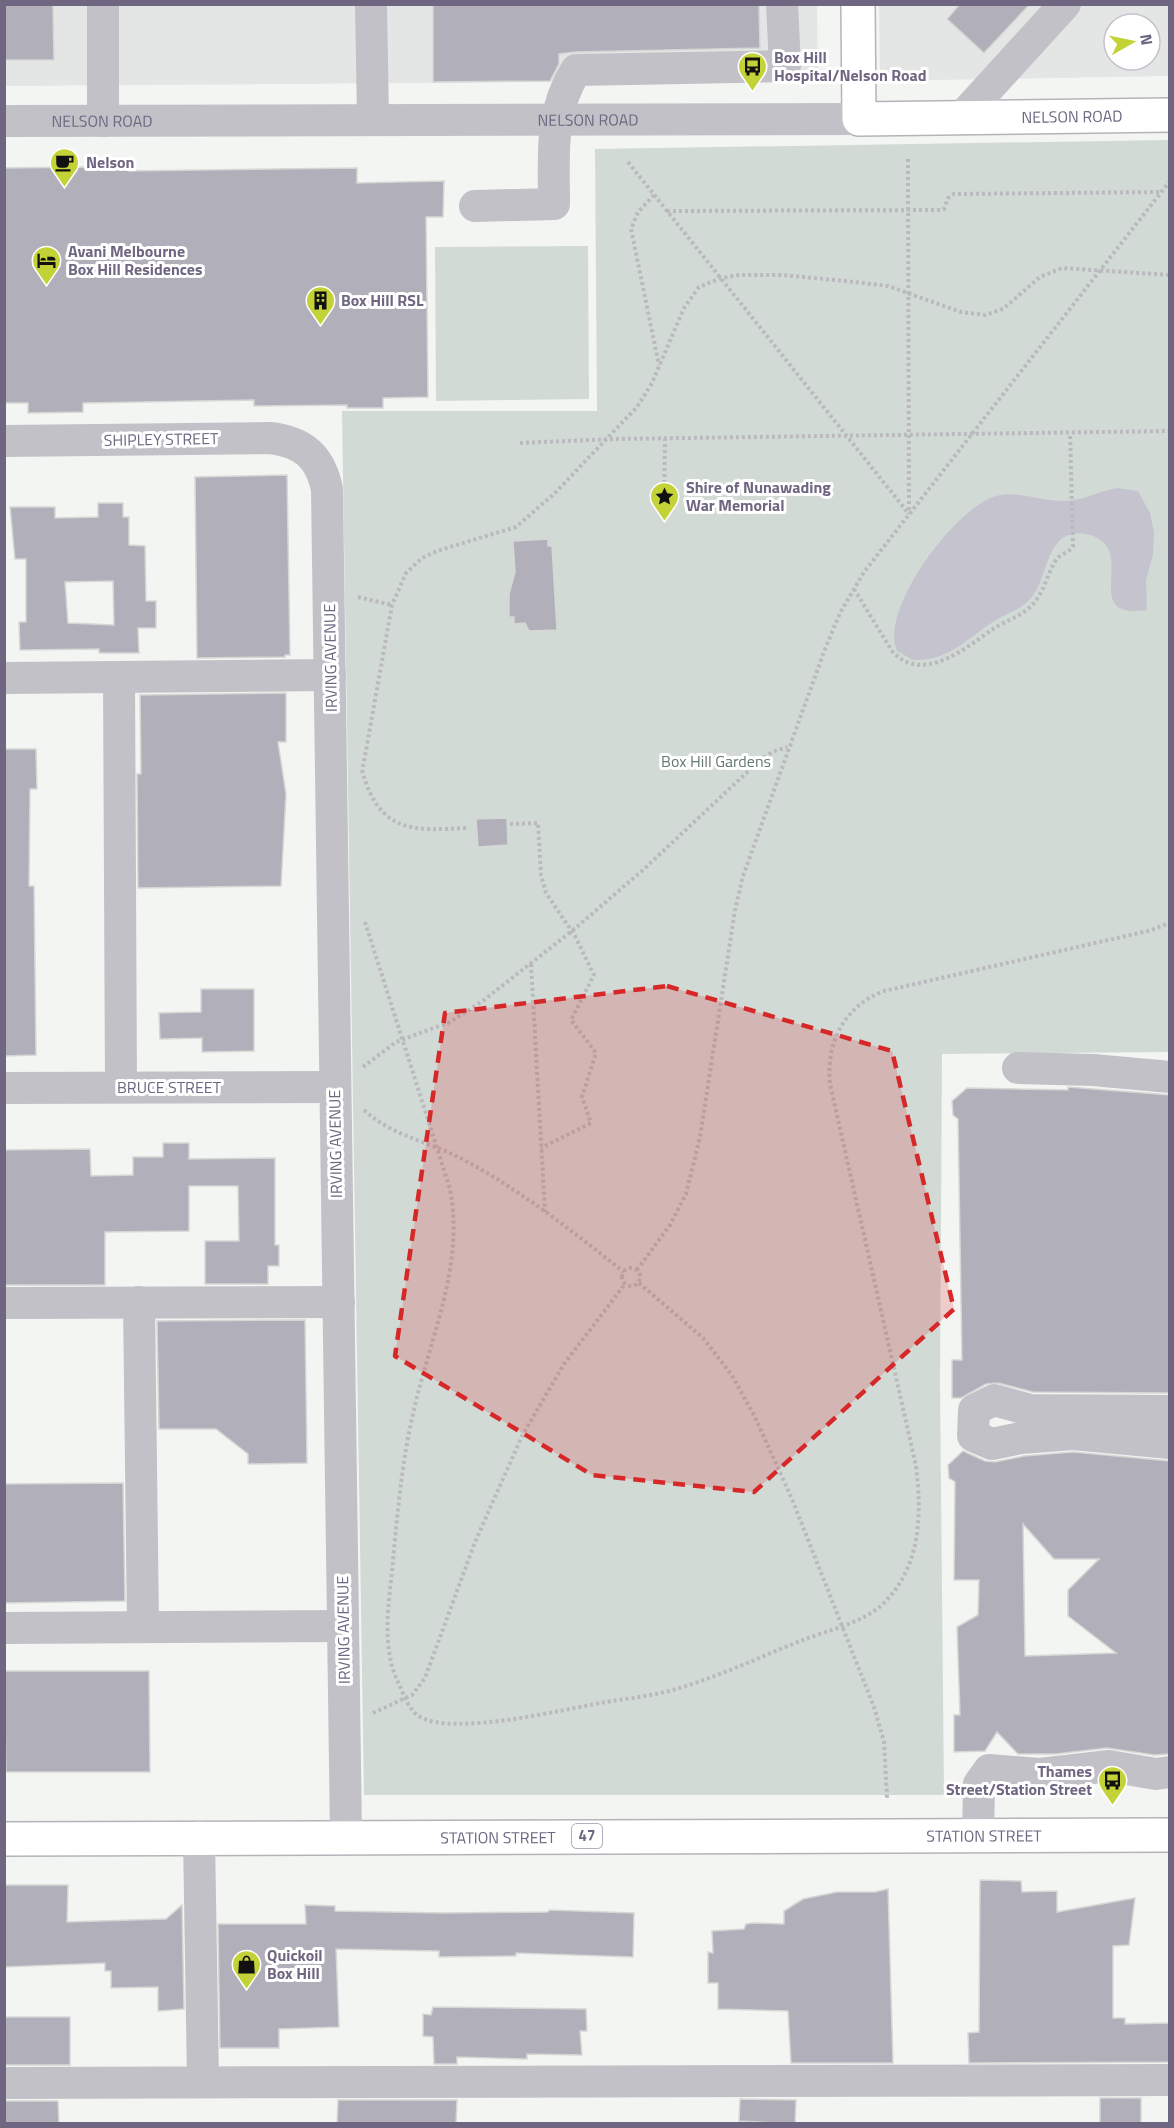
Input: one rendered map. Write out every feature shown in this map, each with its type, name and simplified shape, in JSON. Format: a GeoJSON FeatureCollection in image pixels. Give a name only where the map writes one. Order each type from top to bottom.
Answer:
{"type":"FeatureCollection","features":[{"type":"Feature","properties":{"kind":"main road"},"geometry":{"type":"LineString","coordinates":[[858,4],[860,118]]}},
{"type":"Feature","properties":{"kind":"main road","name":"NELSON ROAD"},"geometry":{"type":"LineString","coordinates":[[860,118],[1170,115]]}},
{"type":"Feature","properties":{"kind":"main road","name":"STATION STREET"},"geometry":{"type":"LineString","coordinates":[[4,1839],[346,1836],[1170,1835]]}},
{"type":"Feature","properties":{"kind":"street"},"geometry":{"type":"LineString","coordinates":[[103,4],[103,121]]}},
{"type":"Feature","properties":{"kind":"street"},"geometry":{"type":"LineString","coordinates":[[371,4],[373,120]]}},
{"type":"Feature","properties":{"kind":"street"},"geometry":{"type":"LineString","coordinates":[[475,206],[554,204],[555,118],[565,88],[576,69],[785,66],[782,4]]}},
{"type":"Feature","properties":{"kind":"street"},"geometry":{"type":"LineString","coordinates":[[962,117],[1065,4]]}},
{"type":"Feature","properties":{"kind":"street","name":"NELSON ROAD"},"geometry":{"type":"LineString","coordinates":[[4,121],[860,118]]}},
{"type":"Feature","properties":{"kind":"street","name":"SHIPLEY STREET"},"geometry":{"type":"LineString","coordinates":[[4,441],[270,438],[287,440],[313,454]]}},
{"type":"Feature","properties":{"kind":"street","name":"IRVING AVENUE"},"geometry":{"type":"LineString","coordinates":[[313,454],[324,474],[327,489],[330,675],[350,1088],[339,1302],[346,1836]]}},
{"type":"Feature","properties":{"kind":"street"},"geometry":{"type":"LineString","coordinates":[[4,678],[330,675]]}},
{"type":"Feature","properties":{"kind":"street"},"geometry":{"type":"LineString","coordinates":[[119,677],[121,1087]]}},
{"type":"Feature","properties":{"kind":"street"},"geometry":{"type":"LineString","coordinates":[[1018,1068],[1093,1070],[1170,1077]]}},
{"type":"Feature","properties":{"kind":"street","name":"BRUCE STREET"},"geometry":{"type":"LineString","coordinates":[[4,1088],[350,1088]]}},
{"type":"Feature","properties":{"kind":"street"},"geometry":{"type":"LineString","coordinates":[[139,1302],[143,1627]]}},
{"type":"Feature","properties":{"kind":"street"},"geometry":{"type":"LineString","coordinates":[[4,1303],[339,1302]]}},
{"type":"Feature","properties":{"kind":"street"},"geometry":{"type":"LineString","coordinates":[[1170,1411],[1030,1410],[994,1400],[974,1410],[973,1436],[993,1444],[1021,1438],[1073,1434],[1170,1443]]}},
{"type":"Feature","properties":{"kind":"street"},"geometry":{"type":"LineString","coordinates":[[4,1628],[343,1626]]}},
{"type":"Feature","properties":{"kind":"street"},"geometry":{"type":"LineString","coordinates":[[978,1835],[979,1784],[989,1770],[1040,1774],[1109,1766],[1156,1774],[1170,1772]]}},
{"type":"Feature","properties":{"kind":"street"},"geometry":{"type":"LineString","coordinates":[[200,1838],[203,2081]]}},
{"type":"Feature","properties":{"kind":"street"},"geometry":{"type":"LineString","coordinates":[[4,2083],[1170,2080]]}},
{"type":"Feature","properties":{"kind":"path"},"geometry":{"type":"LineString","coordinates":[[908,159],[909,514]]}},
{"type":"Feature","properties":{"kind":"path"},"geometry":{"type":"LineString","coordinates":[[628,162],[909,514]]}},
{"type":"Feature","properties":{"kind":"path"},"geometry":{"type":"LineString","coordinates":[[637,1270],[676,1216],[691,1177],[711,1075],[738,893],[788,747],[832,632],[854,589],[909,514],[1170,181]]}},
{"type":"Feature","properties":{"kind":"path"},"geometry":{"type":"LineString","coordinates":[[667,211],[944,209],[948,198],[954,194],[1162,192]]}},
{"type":"Feature","properties":{"kind":"path"},"geometry":{"type":"LineString","coordinates":[[654,195],[638,212],[631,229],[659,366]]}},
{"type":"Feature","properties":{"kind":"path"},"geometry":{"type":"LineString","coordinates":[[360,781],[392,605],[402,579],[422,558],[455,545],[509,530],[524,522],[637,407],[659,366],[688,299],[699,287],[721,278],[752,274],[807,277],[882,285],[961,312],[985,315],[1003,309],[1040,277],[1055,269],[1101,269],[1170,276]]}},
{"type":"Feature","properties":{"kind":"path"},"geometry":{"type":"LineString","coordinates":[[520,443],[1170,431]]}},
{"type":"Feature","properties":{"kind":"path"},"geometry":{"type":"LineString","coordinates":[[854,589],[899,659],[913,665],[929,664],[970,647],[998,626],[1029,608],[1040,596],[1056,560],[1070,551],[1074,542],[1070,433]]}},
{"type":"Feature","properties":{"kind":"path"},"geometry":{"type":"LineString","coordinates":[[664,507],[665,439]]}},
{"type":"Feature","properties":{"kind":"path"},"geometry":{"type":"LineString","coordinates":[[330,591],[392,605]]}},
{"type":"Feature","properties":{"kind":"path"},"geometry":{"type":"LineString","coordinates":[[624,1272],[545,1212],[481,1169],[436,1147],[401,1135],[366,1112],[350,1088],[391,1045],[459,1017],[531,963],[572,931],[696,823],[758,763],[772,752],[788,747]]}},
{"type":"Feature","properties":{"kind":"path"},"geometry":{"type":"LineString","coordinates":[[362,770],[375,802],[392,821],[415,829],[468,828]]}},
{"type":"Feature","properties":{"kind":"path"},"geometry":{"type":"LineString","coordinates":[[510,824],[538,823],[540,867],[546,893],[572,931],[594,975],[571,1020],[596,1053],[582,1097],[591,1123],[541,1148]]}},
{"type":"Feature","properties":{"kind":"path"},"geometry":{"type":"LineString","coordinates":[[362,915],[450,1190],[455,1217],[455,1240],[403,1467],[387,1613],[388,1646],[396,1678],[406,1699],[419,1717],[435,1721],[494,1721],[662,1693],[843,1625],[881,1605],[899,1584],[914,1555],[919,1529],[920,1497],[830,1084],[829,1067],[834,1037],[845,1019],[859,1004],[884,991],[1149,931],[1170,923]]}},
{"type":"Feature","properties":{"kind":"path"},"geometry":{"type":"LineString","coordinates":[[531,963],[545,1212]]}},
{"type":"Feature","properties":{"kind":"path"},"geometry":{"type":"LineString","coordinates":[[632,1268],[637,1270],[640,1275],[639,1283],[631,1286],[625,1284],[622,1277],[624,1272],[632,1268]]}},
{"type":"Feature","properties":{"kind":"path"},"geometry":{"type":"LineString","coordinates":[[639,1283],[703,1338],[731,1374],[754,1415],[792,1499],[874,1707],[884,1742],[887,1798]]}},
{"type":"Feature","properties":{"kind":"path"},"geometry":{"type":"LineString","coordinates":[[344,1726],[406,1699],[425,1678],[475,1542],[522,1436],[564,1364],[625,1284]]}},
{"type":"Feature","properties":{"kind":"highlighted area"},"geometry":{"type":"Polygon","coordinates":[[[667,986],[892,1051],[954,1309],[754,1492],[592,1475],[395,1356],[445,1013],[667,986]]]}},
{"type":"Feature","properties":{"kind":"shaded area"},"geometry":{"type":"Polygon","coordinates":[[[4,5],[817,5],[818,80],[5,86],[4,5]]]}},
{"type":"Feature","properties":{"kind":"shaded area"},"geometry":{"type":"Polygon","coordinates":[[[879,5],[1169,5],[1169,76],[880,81],[879,5]]]}},
{"type":"Feature","properties":{"kind":"shaded area"},"geometry":{"type":"Polygon","coordinates":[[[1117,488],[1138,491],[1150,513],[1154,532],[1153,554],[1146,580],[1147,610],[1128,610],[1117,606],[1112,597],[1111,560],[1108,548],[1096,537],[1075,533],[1064,537],[1057,543],[1037,590],[1020,607],[939,656],[913,660],[897,651],[894,633],[899,611],[910,586],[942,539],[961,519],[980,504],[996,496],[1013,494],[1055,501],[1071,501],[1117,488]]]}},
{"type":"Feature","properties":{"kind":"green space","name":"Box Hill Gardens"},"geometry":{"type":"Polygon","coordinates":[[[1169,140],[1169,1052],[942,1054],[940,1386],[944,1795],[364,1795],[342,411],[597,411],[595,149],[1169,140]]]}},
{"type":"Feature","properties":{"kind":"green space"},"geometry":{"type":"Polygon","coordinates":[[[588,246],[589,399],[436,401],[435,247],[588,246]]]}},
{"type":"Feature","properties":{"kind":"building"},"geometry":{"type":"Polygon","coordinates":[[[4,4],[53,4],[54,60],[4,60],[4,4]]]}},
{"type":"Feature","properties":{"kind":"building"},"geometry":{"type":"Polygon","coordinates":[[[433,4],[759,4],[760,48],[576,52],[559,54],[559,64],[550,81],[433,82],[433,4]]]}},
{"type":"Feature","properties":{"kind":"building"},"geometry":{"type":"Polygon","coordinates":[[[960,4],[1030,4],[984,53],[947,19],[960,4]]]}},
{"type":"Feature","properties":{"kind":"building"},"geometry":{"type":"Polygon","coordinates":[[[4,168],[129,169],[129,171],[357,168],[357,183],[444,181],[443,217],[426,217],[428,397],[383,398],[383,408],[347,408],[347,405],[254,406],[254,400],[83,403],[83,412],[28,413],[28,403],[4,403],[4,168]]]}},
{"type":"Feature","properties":{"kind":"building"},"geometry":{"type":"Polygon","coordinates":[[[287,475],[290,655],[285,655],[285,657],[197,658],[195,477],[287,475]]]}},
{"type":"Feature","properties":{"kind":"building"},"geometry":{"type":"Polygon","coordinates":[[[98,503],[123,503],[123,517],[129,517],[129,545],[145,546],[146,601],[156,601],[156,628],[138,628],[139,653],[99,653],[99,649],[20,650],[19,622],[26,622],[26,559],[15,559],[10,507],[55,507],[55,518],[98,517],[98,503]],[[113,581],[65,582],[68,623],[114,625],[113,581]]]}},
{"type":"Feature","properties":{"kind":"building"},"geometry":{"type":"Polygon","coordinates":[[[548,539],[548,546],[552,546],[557,630],[529,631],[525,623],[514,624],[514,617],[509,617],[509,594],[515,572],[513,541],[548,539]]]}},
{"type":"Feature","properties":{"kind":"building"},"geometry":{"type":"Polygon","coordinates":[[[286,693],[286,742],[278,742],[286,794],[281,886],[138,888],[137,774],[141,774],[140,695],[286,693]]]}},
{"type":"Feature","properties":{"kind":"building"},"geometry":{"type":"Polygon","coordinates":[[[4,749],[36,749],[37,789],[30,789],[29,886],[34,886],[36,1055],[4,1056],[4,749]]]}},
{"type":"Feature","properties":{"kind":"building"},"geometry":{"type":"Polygon","coordinates":[[[507,818],[508,845],[478,847],[476,819],[507,818]]]}},
{"type":"Feature","properties":{"kind":"building"},"geometry":{"type":"Polygon","coordinates":[[[201,989],[254,989],[254,1051],[202,1052],[202,1038],[160,1039],[159,1013],[201,1012],[201,989]]]}},
{"type":"Feature","properties":{"kind":"building"},"geometry":{"type":"Polygon","coordinates":[[[1068,1087],[1170,1095],[1170,1393],[1033,1392],[998,1383],[986,1384],[961,1398],[952,1398],[952,1360],[962,1360],[958,1119],[953,1115],[952,1101],[967,1088],[1068,1090],[1068,1087]]]}},
{"type":"Feature","properties":{"kind":"building"},"geometry":{"type":"Polygon","coordinates":[[[163,1143],[189,1143],[189,1159],[275,1158],[275,1245],[279,1245],[279,1266],[268,1266],[268,1284],[205,1284],[205,1241],[239,1241],[238,1186],[189,1186],[189,1231],[105,1232],[105,1285],[4,1285],[4,1150],[90,1149],[91,1176],[133,1175],[133,1157],[163,1157],[163,1143]]]}},
{"type":"Feature","properties":{"kind":"building"},"geometry":{"type":"Polygon","coordinates":[[[305,1320],[307,1463],[248,1464],[248,1454],[216,1429],[159,1429],[157,1321],[305,1320]]]}},
{"type":"Feature","properties":{"kind":"building"},"geometry":{"type":"Polygon","coordinates":[[[963,1451],[985,1461],[995,1462],[1024,1456],[1073,1452],[1170,1461],[1170,1754],[1154,1755],[1107,1748],[1055,1754],[1018,1754],[997,1732],[985,1751],[954,1752],[954,1715],[960,1715],[957,1627],[978,1615],[979,1580],[954,1580],[955,1482],[949,1478],[948,1465],[963,1451]],[[1023,1524],[1025,1656],[1116,1653],[1068,1616],[1068,1590],[1099,1559],[1054,1559],[1023,1524]]]}},
{"type":"Feature","properties":{"kind":"building"},"geometry":{"type":"Polygon","coordinates":[[[123,1483],[125,1601],[4,1603],[4,1484],[123,1483]]]}},
{"type":"Feature","properties":{"kind":"building"},"geometry":{"type":"Polygon","coordinates":[[[4,1671],[149,1671],[150,1772],[6,1772],[4,1671]]]}},
{"type":"Feature","properties":{"kind":"building"},"geometry":{"type":"Polygon","coordinates":[[[980,1880],[1021,1881],[1022,1892],[1057,1891],[1057,1912],[1135,1898],[1129,1945],[1113,1946],[1113,2018],[1125,2018],[1125,2024],[1170,2023],[1170,2062],[969,2063],[968,2033],[979,2032],[980,1880]]]}},
{"type":"Feature","properties":{"kind":"building"},"geometry":{"type":"Polygon","coordinates":[[[4,1885],[68,1885],[67,1922],[166,1919],[182,1905],[184,2009],[158,2011],[158,1987],[111,1988],[111,1971],[105,1971],[105,1963],[4,1967],[4,1885]]]}},
{"type":"Feature","properties":{"kind":"building"},"geometry":{"type":"Polygon","coordinates":[[[888,1889],[893,2063],[791,2063],[788,2011],[718,2009],[718,1983],[708,1983],[708,1952],[713,1953],[712,1931],[744,1929],[746,1924],[753,1923],[784,1924],[784,1911],[803,1899],[837,1892],[875,1892],[888,1889]]]}},
{"type":"Feature","properties":{"kind":"building"},"geometry":{"type":"Polygon","coordinates":[[[305,1905],[335,1906],[335,1911],[443,1913],[548,1912],[549,1910],[634,1913],[633,1957],[516,1953],[516,1956],[439,1957],[439,1951],[336,1949],[339,2027],[279,2029],[279,2048],[220,2048],[218,1924],[306,1924],[305,1905]]]}},
{"type":"Feature","properties":{"kind":"building"},"geometry":{"type":"Polygon","coordinates":[[[433,2007],[586,2009],[587,2031],[580,2031],[582,2055],[527,2054],[527,2059],[457,2057],[457,2064],[434,2064],[433,2037],[423,2036],[423,2014],[431,2015],[433,2007]]]}},
{"type":"Feature","properties":{"kind":"building"},"geometry":{"type":"Polygon","coordinates":[[[4,2017],[70,2017],[70,2065],[4,2065],[4,2017]]]}},
{"type":"Feature","properties":{"kind":"building"},"geometry":{"type":"Polygon","coordinates":[[[1100,2098],[1141,2098],[1141,2124],[1100,2124],[1100,2098]]]}},
{"type":"Feature","properties":{"kind":"building"},"geometry":{"type":"Polygon","coordinates":[[[740,2099],[796,2100],[795,2124],[739,2121],[740,2099]]]}},
{"type":"Feature","properties":{"kind":"building"},"geometry":{"type":"Polygon","coordinates":[[[338,2100],[457,2100],[456,2124],[337,2124],[338,2100]]]}},
{"type":"Feature","properties":{"kind":"building"},"geometry":{"type":"Polygon","coordinates":[[[4,2101],[58,2101],[59,2124],[4,2124],[4,2101]]]}},
{"type":"Feature","properties":{"kind":"place","name":"Box Hill Hospital/Nelson Road"},"geometry":{"type":"Point","coordinates":[753,92]}},
{"type":"Feature","properties":{"kind":"place","name":"Nelson"},"geometry":{"type":"Point","coordinates":[65,188]}},
{"type":"Feature","properties":{"kind":"place","name":"Avani Melbourne Box Hill Residences"},"geometry":{"type":"Point","coordinates":[47,286]}},
{"type":"Feature","properties":{"kind":"place","name":"Box Hill RSL"},"geometry":{"type":"Point","coordinates":[320,326]}},
{"type":"Feature","properties":{"kind":"place","name":"Shire of Nunawading War Memorial"},"geometry":{"type":"Point","coordinates":[665,522]}},
{"type":"Feature","properties":{"kind":"place","name":"Thames Street/Station Street"},"geometry":{"type":"Point","coordinates":[1113,1806]}},
{"type":"Feature","properties":{"kind":"place","name":"Quickoil Box Hill"},"geometry":{"type":"Point","coordinates":[246,1990]}}]}
